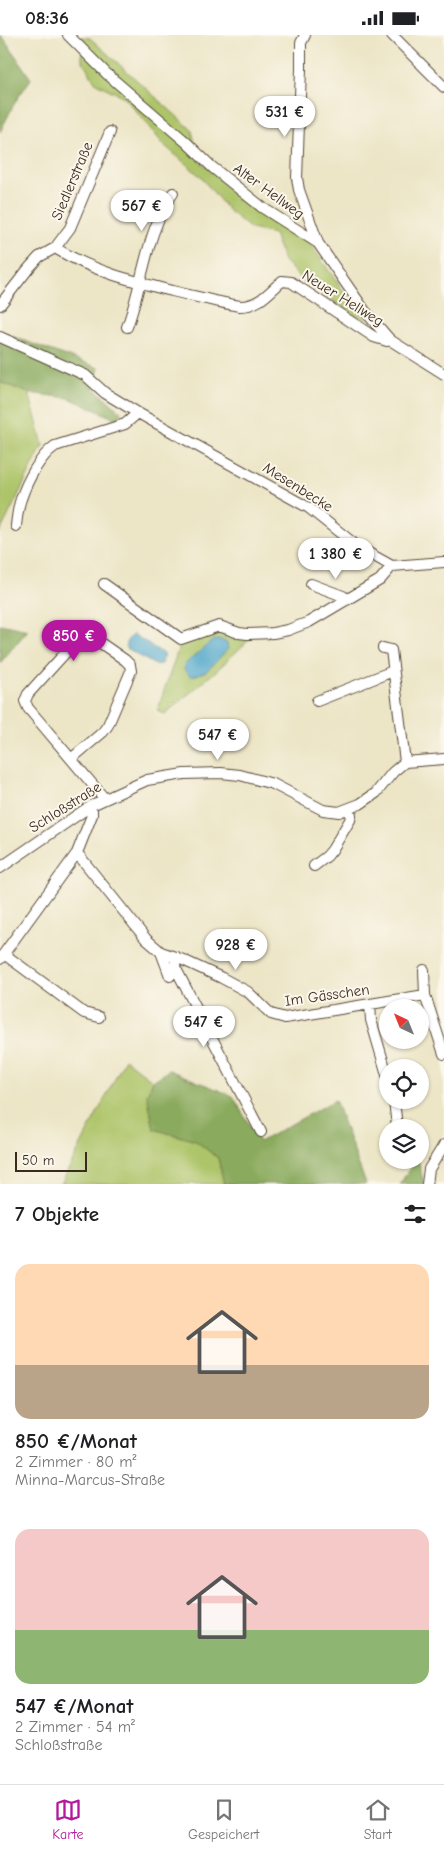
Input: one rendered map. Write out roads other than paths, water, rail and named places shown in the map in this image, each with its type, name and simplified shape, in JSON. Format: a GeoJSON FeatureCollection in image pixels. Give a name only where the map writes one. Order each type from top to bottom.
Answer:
{"type":"FeatureCollection","features":[{"type":"Feature","properties":{"kind":"street","name":"Alter Hellweg"},"geometry":{"type":"LineString","coordinates":[[68,35],[107,75],[186,142],[212,167],[263,208],[318,243],[365,311],[390,340],[444,374]]}},
{"type":"Feature","properties":{"kind":"street"},"geometry":{"type":"LineString","coordinates":[[305,35],[301,43],[297,172],[299,190],[318,243]]}},
{"type":"Feature","properties":{"kind":"street"},"geometry":{"type":"LineString","coordinates":[[392,35],[444,87]]}},
{"type":"Feature","properties":{"kind":"street","name":"Siedlerstraße"},"geometry":{"type":"LineString","coordinates":[[0,305],[39,257],[56,248],[70,228],[110,132]]}},
{"type":"Feature","properties":{"kind":"street"},"geometry":{"type":"LineString","coordinates":[[127,327],[134,308],[141,274],[164,205],[173,193]]}},
{"type":"Feature","properties":{"kind":"street","name":"Neuer Hellweg"},"geometry":{"type":"LineString","coordinates":[[56,248],[100,271],[221,303],[249,306],[257,303],[282,281],[291,282],[374,337],[387,341],[390,340]]}},
{"type":"Feature","properties":{"kind":"street","name":"Mesenbecke"},"geometry":{"type":"LineString","coordinates":[[0,337],[85,375],[105,393],[138,413],[309,507],[358,547],[392,566]]}},
{"type":"Feature","properties":{"kind":"street"},"geometry":{"type":"LineString","coordinates":[[16,526],[20,499],[42,456],[48,450],[55,446],[125,424],[138,413]]}},
{"type":"Feature","properties":{"kind":"street"},"geometry":{"type":"LineString","coordinates":[[104,584],[181,639],[219,626],[247,634],[273,633],[288,630],[309,622],[380,580],[392,566],[444,562]]}},
{"type":"Feature","properties":{"kind":"street"},"geometry":{"type":"LineString","coordinates":[[311,584],[343,596],[347,600]]}},
{"type":"Feature","properties":{"kind":"street"},"geometry":{"type":"LineString","coordinates":[[71,759],[103,732],[108,725],[131,671],[130,665],[125,660],[92,637],[84,634],[28,694],[25,701],[28,708],[71,759],[104,798]]}},
{"type":"Feature","properties":{"kind":"street"},"geometry":{"type":"LineString","coordinates":[[384,648],[392,650],[405,762],[444,759]]}},
{"type":"Feature","properties":{"kind":"street"},"geometry":{"type":"LineString","coordinates":[[317,701],[393,671]]}},
{"type":"Feature","properties":{"kind":"street","name":"Schloßstraße"},"geometry":{"type":"LineString","coordinates":[[0,868],[92,805],[147,780],[184,774],[221,773],[254,778],[273,783],[323,810],[333,812],[350,809],[376,793],[393,772],[405,762]]}},
{"type":"Feature","properties":{"kind":"street"},"geometry":{"type":"LineString","coordinates":[[92,805],[92,815],[77,853],[2,956],[84,1013],[99,1017]]}},
{"type":"Feature","properties":{"kind":"street"},"geometry":{"type":"LineString","coordinates":[[314,866],[332,851],[350,820],[350,809]]}},
{"type":"Feature","properties":{"kind":"street","name":"Im Gässchen"},"geometry":{"type":"LineString","coordinates":[[77,853],[146,939],[160,952],[170,976]]}},
{"type":"Feature","properties":{"kind":"street","name":"Im Gässchen"},"geometry":{"type":"LineString","coordinates":[[160,952],[176,957],[248,992],[276,1017],[285,1018],[425,995]]}},
{"type":"Feature","properties":{"kind":"street"},"geometry":{"type":"LineString","coordinates":[[176,957],[175,967],[262,1132]]}},
{"type":"Feature","properties":{"kind":"street"},"geometry":{"type":"LineString","coordinates":[[424,970],[425,995],[444,1054]]}},
{"type":"Feature","properties":{"kind":"street"},"geometry":{"type":"LineString","coordinates":[[370,1004],[372,1020],[383,1059]]}},
{"type":"Feature","properties":{"kind":"street"},"geometry":{"type":"LineString","coordinates":[[426,1184],[429,1169],[444,1145]]}},
{"type":"Feature","properties":{"kind":"water"},"geometry":{"type":"Polygon","coordinates":[[[133,634],[164,654],[161,664],[155,665],[126,648],[126,642],[133,634]]]}},
{"type":"Feature","properties":{"kind":"water"},"geometry":{"type":"Polygon","coordinates":[[[213,640],[222,640],[227,643],[228,649],[207,671],[191,677],[184,670],[185,664],[213,640]]]}}]}
